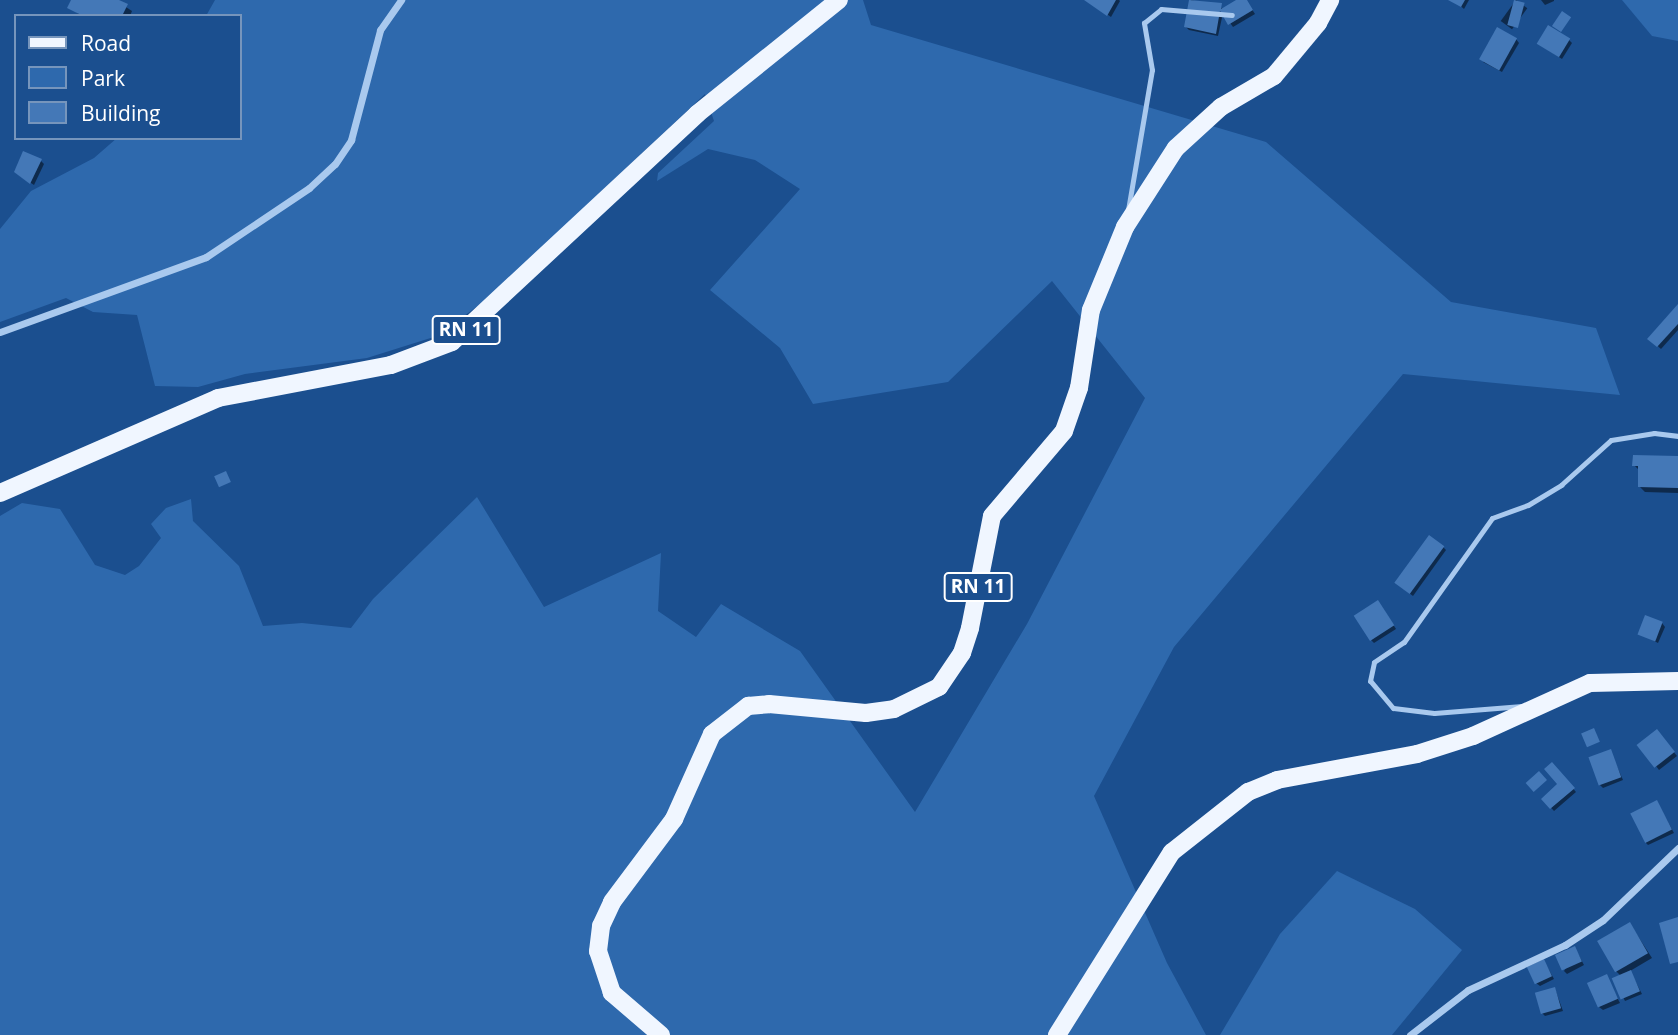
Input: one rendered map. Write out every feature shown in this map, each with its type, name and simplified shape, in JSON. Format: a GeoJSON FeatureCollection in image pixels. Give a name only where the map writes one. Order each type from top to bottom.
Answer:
{"type":"FeatureCollection","features":[{"type":"Feature","properties":{"kind":"main road","name":"RN 11"},"geometry":{"type":"LineString","coordinates":[[0,493],[218,398],[391,365],[452,342],[686,123],[772,49],[839,0]]}},
{"type":"Feature","properties":{"kind":"main road","name":"RN 11"},"geometry":{"type":"LineString","coordinates":[[661,1035],[627,1007],[603,974],[598,951],[601,926],[612,902],[674,819],[712,734],[730,717],[748,706],[769,704],[839,713],[894,709],[921,699],[951,671],[970,628],[992,516],[1064,431],[1079,388],[1091,310],[1125,227],[1176,148],[1201,122],[1274,76],[1318,23],[1329,0]]}},
{"type":"Feature","properties":{"kind":"main road"},"geometry":{"type":"LineString","coordinates":[[1057,1035],[1172,852],[1248,792],[1277,780],[1417,754],[1473,736],[1590,683],[1678,681]]}},
{"type":"Feature","properties":{"kind":"street"},"geometry":{"type":"LineString","coordinates":[[0,332],[206,257],[309,188],[335,164],[351,140],[380,30],[401,0]]}},
{"type":"Feature","properties":{"kind":"street"},"geometry":{"type":"LineString","coordinates":[[1410,1035],[1468,990],[1564,945],[1603,920],[1678,848]]}},
{"type":"Feature","properties":{"kind":"lane"},"geometry":{"type":"LineString","coordinates":[[1125,227],[1152,70],[1144,23],[1161,9],[1232,15]]}},
{"type":"Feature","properties":{"kind":"lane"},"geometry":{"type":"LineString","coordinates":[[1539,704],[1434,713],[1393,708],[1370,681],[1374,662],[1404,642],[1492,518],[1528,505],[1561,485],[1611,440],[1654,433],[1678,436]]}},
{"type":"Feature","properties":{"kind":"green space"},"geometry":{"type":"Polygon","coordinates":[[[215,0],[863,0],[871,25],[1266,142],[1451,302],[1596,328],[1620,395],[1403,374],[1174,647],[1094,796],[1167,963],[1206,1035],[0,1035],[0,516],[22,503],[60,509],[95,565],[125,575],[139,566],[161,538],[151,524],[166,508],[191,499],[193,521],[239,566],[263,626],[302,623],[351,628],[373,599],[477,497],[544,607],[661,553],[658,611],[696,637],[721,604],[800,651],[915,812],[1027,624],[1145,398],[1052,281],[948,382],[813,404],[780,348],[710,290],[800,189],[755,160],[708,149],[657,181],[658,173],[714,121],[705,94],[487,299],[437,336],[367,358],[245,374],[198,387],[155,386],[137,315],[93,312],[66,298],[0,322],[0,229],[31,191],[94,158],[115,140],[242,140],[242,14],[207,14],[215,0]]]}},
{"type":"Feature","properties":{"kind":"green space"},"geometry":{"type":"Polygon","coordinates":[[[1622,0],[1678,0],[1678,41],[1652,36],[1622,0]]]}},
{"type":"Feature","properties":{"kind":"green space"},"geometry":{"type":"Polygon","coordinates":[[[1337,871],[1415,909],[1462,950],[1392,1035],[1220,1035],[1280,934],[1337,871]]]}},
{"type":"Feature","properties":{"kind":"building"},"geometry":{"type":"Polygon","coordinates":[[[71,0],[119,0],[128,4],[123,14],[79,14],[67,8],[71,0]]]}},
{"type":"Feature","properties":{"kind":"building"},"geometry":{"type":"Polygon","coordinates":[[[1084,0],[1116,0],[1107,16],[1084,0]]]}},
{"type":"Feature","properties":{"kind":"building"},"geometry":{"type":"Polygon","coordinates":[[[1189,0],[1222,3],[1221,9],[1236,0],[1247,0],[1253,10],[1228,25],[1220,11],[1216,34],[1184,27],[1189,0]]]}},
{"type":"Feature","properties":{"kind":"building"},"geometry":{"type":"Polygon","coordinates":[[[1448,0],[1465,0],[1461,7],[1448,0]]]}},
{"type":"Feature","properties":{"kind":"building"},"geometry":{"type":"Polygon","coordinates":[[[1514,0],[1525,3],[1518,28],[1507,25],[1514,0]]]}},
{"type":"Feature","properties":{"kind":"building"},"geometry":{"type":"Polygon","coordinates":[[[1562,11],[1571,17],[1561,32],[1552,26],[1562,11]]]}},
{"type":"Feature","properties":{"kind":"building"},"geometry":{"type":"Polygon","coordinates":[[[1548,25],[1570,38],[1559,57],[1537,44],[1548,25]]]}},
{"type":"Feature","properties":{"kind":"building"},"geometry":{"type":"Polygon","coordinates":[[[1497,27],[1517,38],[1499,71],[1479,59],[1497,27]]]}},
{"type":"Feature","properties":{"kind":"building"},"geometry":{"type":"Polygon","coordinates":[[[23,151],[42,159],[30,184],[14,172],[23,151]]]}},
{"type":"Feature","properties":{"kind":"building"},"geometry":{"type":"Polygon","coordinates":[[[1678,304],[1678,324],[1657,347],[1647,339],[1678,304]]]}},
{"type":"Feature","properties":{"kind":"building"},"geometry":{"type":"Polygon","coordinates":[[[1633,455],[1678,456],[1678,488],[1638,487],[1638,466],[1632,466],[1633,455]]]}},
{"type":"Feature","properties":{"kind":"building"},"geometry":{"type":"Polygon","coordinates":[[[226,471],[231,482],[219,487],[214,476],[226,471]]]}},
{"type":"Feature","properties":{"kind":"building"},"geometry":{"type":"Polygon","coordinates":[[[1429,535],[1444,546],[1410,594],[1394,583],[1429,535]]]}},
{"type":"Feature","properties":{"kind":"building"},"geometry":{"type":"Polygon","coordinates":[[[1378,600],[1394,625],[1370,641],[1354,616],[1378,600]]]}},
{"type":"Feature","properties":{"kind":"building"},"geometry":{"type":"Polygon","coordinates":[[[1645,615],[1663,622],[1655,641],[1637,635],[1645,615]]]}},
{"type":"Feature","properties":{"kind":"building"},"geometry":{"type":"Polygon","coordinates":[[[1594,728],[1600,742],[1587,747],[1581,733],[1594,728]]]}},
{"type":"Feature","properties":{"kind":"building"},"geometry":{"type":"Polygon","coordinates":[[[1657,729],[1675,752],[1654,768],[1637,745],[1657,729]]]}},
{"type":"Feature","properties":{"kind":"building"},"geometry":{"type":"Polygon","coordinates":[[[1611,749],[1621,777],[1599,785],[1588,757],[1611,749]]]}},
{"type":"Feature","properties":{"kind":"building"},"geometry":{"type":"Polygon","coordinates":[[[1552,762],[1575,788],[1550,809],[1541,799],[1557,784],[1544,769],[1552,762]]]}},
{"type":"Feature","properties":{"kind":"building"},"geometry":{"type":"Polygon","coordinates":[[[1539,771],[1547,780],[1534,792],[1526,783],[1539,771]]]}},
{"type":"Feature","properties":{"kind":"building"},"geometry":{"type":"Polygon","coordinates":[[[1657,800],[1672,829],[1645,843],[1630,814],[1657,800]]]}},
{"type":"Feature","properties":{"kind":"building"},"geometry":{"type":"Polygon","coordinates":[[[1678,917],[1678,962],[1670,964],[1659,923],[1678,917]]]}},
{"type":"Feature","properties":{"kind":"building"},"geometry":{"type":"Polygon","coordinates":[[[1630,922],[1648,953],[1615,972],[1597,941],[1630,922]]]}},
{"type":"Feature","properties":{"kind":"building"},"geometry":{"type":"Polygon","coordinates":[[[1575,946],[1582,962],[1562,970],[1555,955],[1575,946]]]}},
{"type":"Feature","properties":{"kind":"building"},"geometry":{"type":"Polygon","coordinates":[[[1544,959],[1552,976],[1535,984],[1527,967],[1544,959]]]}},
{"type":"Feature","properties":{"kind":"building"},"geometry":{"type":"Polygon","coordinates":[[[1631,970],[1640,991],[1621,999],[1612,978],[1631,970]]]}},
{"type":"Feature","properties":{"kind":"building"},"geometry":{"type":"Polygon","coordinates":[[[1607,974],[1618,999],[1598,1008],[1587,983],[1607,974]]]}},
{"type":"Feature","properties":{"kind":"building"},"geometry":{"type":"Polygon","coordinates":[[[1555,987],[1561,1008],[1541,1014],[1535,993],[1555,987]]]}}]}
